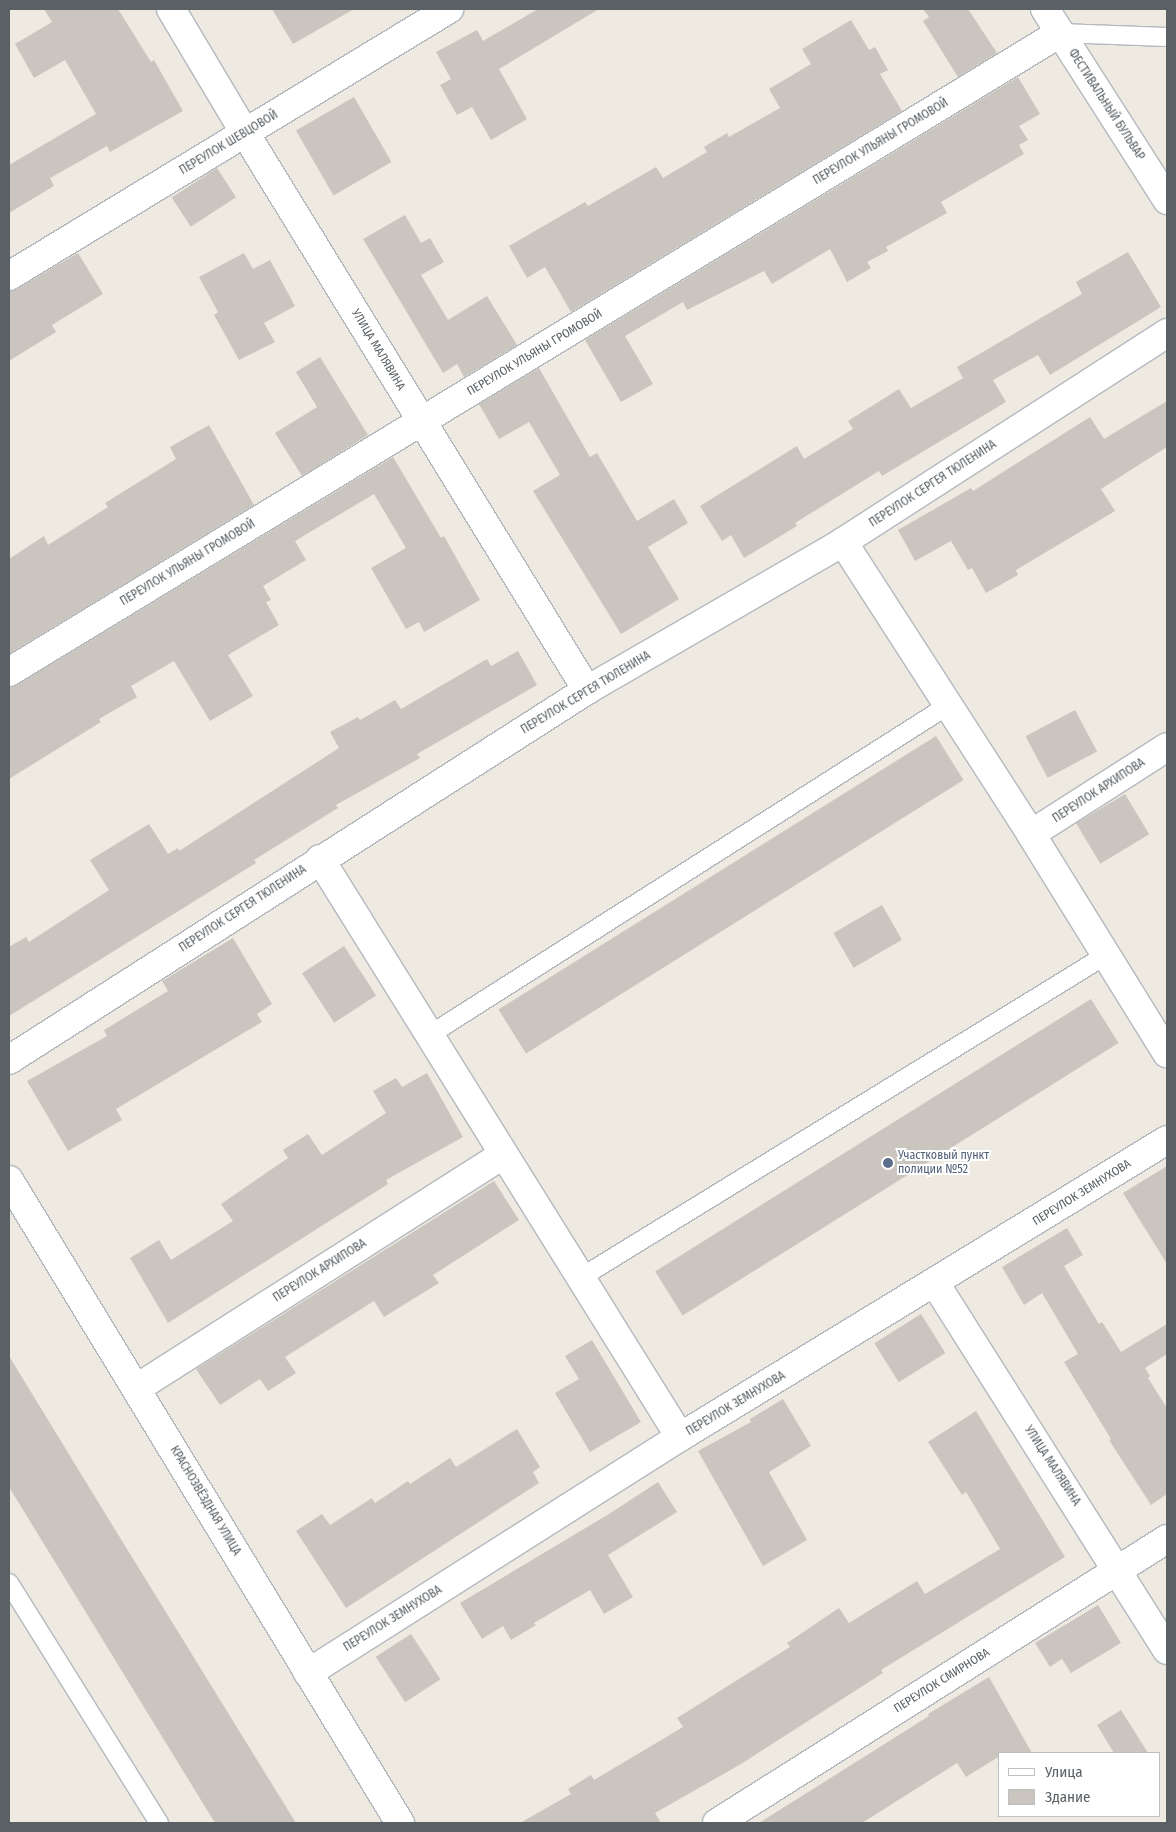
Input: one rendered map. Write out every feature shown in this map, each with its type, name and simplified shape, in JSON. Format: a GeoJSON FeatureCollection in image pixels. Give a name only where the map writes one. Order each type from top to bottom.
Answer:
{"type":"FeatureCollection","features":[{"type":"Feature","properties":{"kind":"street","name":"УЛИЦА МАЛЯВИНА"},"geometry":{"type":"LineString","coordinates":[[171,9],[244,133],[587,690]]}},
{"type":"Feature","properties":{"kind":"street","name":"ПЕРЕУЛОК ШЕВЦОВОЙ"},"geometry":{"type":"LineString","coordinates":[[9,276],[449,9]]}},
{"type":"Feature","properties":{"kind":"street","name":"ФЕСТИВАЛЬНЫЙ БУЛЬВАР"},"geometry":{"type":"LineString","coordinates":[[1045,9],[1167,200]]}},
{"type":"Feature","properties":{"kind":"street","name":"ПЕРЕУЛОК УЛЬЯНЫ ГРОМОВОЙ"},"geometry":{"type":"LineString","coordinates":[[9,672],[1060,33]]}},
{"type":"Feature","properties":{"kind":"street","name":"ПЕРЕУЛОК СЕРГЕЯ ТЮЛЕНИНА"},"geometry":{"type":"LineString","coordinates":[[9,1060],[587,690],[843,542],[1167,333]]}},
{"type":"Feature","properties":{"kind":"street"},"geometry":{"type":"LineString","coordinates":[[843,542],[1031,834],[1167,1053]]}},
{"type":"Feature","properties":{"kind":"street","name":"ПЕРЕУЛОК АРХИПОВА"},"geometry":{"type":"LineString","coordinates":[[1031,834],[1167,747]]}},
{"type":"Feature","properties":{"kind":"street"},"geometry":{"type":"LineString","coordinates":[[320,860],[431,1034],[503,1155],[680,1437]]}},
{"type":"Feature","properties":{"kind":"street","name":"ПЕРЕУЛОК ЗЕМНУХОВА"},"geometry":{"type":"LineString","coordinates":[[308,1673],[680,1437],[935,1284],[1167,1140]]}},
{"type":"Feature","properties":{"kind":"street","name":"ПЕРЕУЛОК АРХИПОВА"},"geometry":{"type":"LineString","coordinates":[[137,1388],[503,1155]]}},
{"type":"Feature","properties":{"kind":"street","name":"КРАСНОЗВЁЗДНАЯ УЛИЦА"},"geometry":{"type":"LineString","coordinates":[[9,1180],[400,1823]]}},
{"type":"Feature","properties":{"kind":"street","name":"УЛИЦА МАЛЯВИНА"},"geometry":{"type":"LineString","coordinates":[[935,1284],[1167,1650]]}},
{"type":"Feature","properties":{"kind":"street","name":"ПЕРЕУЛОК СМИРНОВА"},"geometry":{"type":"LineString","coordinates":[[717,1823],[1167,1539]]}},
{"type":"Feature","properties":{"kind":"lane"},"geometry":{"type":"LineString","coordinates":[[1060,33],[1167,37]]}},
{"type":"Feature","properties":{"kind":"lane"},"geometry":{"type":"LineString","coordinates":[[431,1034],[947,706]]}},
{"type":"Feature","properties":{"kind":"lane"},"geometry":{"type":"LineString","coordinates":[[580,1278],[1106,956]]}},
{"type":"Feature","properties":{"kind":"lane"},"geometry":{"type":"LineString","coordinates":[[9,1583],[159,1823]]}},
{"type":"Feature","properties":{"kind":"building"},"geometry":{"type":"Polygon","coordinates":[[[44,9],[118,9],[151,62],[154,60],[183,111],[110,152],[107,146],[50,178],[54,186],[9,213],[9,165],[96,114],[65,60],[34,78],[15,44],[52,22],[44,9]]]}},
{"type":"Feature","properties":{"kind":"building"},"geometry":{"type":"Polygon","coordinates":[[[272,9],[354,9],[293,44],[272,9]]]}},
{"type":"Feature","properties":{"kind":"building"},"geometry":{"type":"Polygon","coordinates":[[[538,9],[599,9],[499,69],[527,119],[491,140],[472,107],[457,115],[440,85],[451,79],[436,52],[477,30],[483,41],[538,9]]]}},
{"type":"Feature","properties":{"kind":"building"},"geometry":{"type":"Polygon","coordinates":[[[923,9],[968,9],[997,53],[958,77],[923,21],[929,17],[923,9]]]}},
{"type":"Feature","properties":{"kind":"building"},"geometry":{"type":"Polygon","coordinates":[[[851,20],[869,50],[875,47],[888,70],[880,74],[902,111],[571,312],[545,267],[527,278],[509,246],[585,202],[588,206],[656,167],[663,178],[707,152],[704,147],[727,133],[729,137],[780,108],[769,89],[811,64],[802,49],[851,20]]]}},
{"type":"Feature","properties":{"kind":"building"},"geometry":{"type":"Polygon","coordinates":[[[1018,77],[1040,114],[1019,126],[1028,140],[1019,145],[1024,154],[941,202],[947,213],[886,247],[888,251],[867,262],[871,268],[847,282],[830,249],[772,284],[764,271],[687,310],[683,302],[625,336],[653,384],[621,402],[585,340],[1018,77]]]}},
{"type":"Feature","properties":{"kind":"building"},"geometry":{"type":"Polygon","coordinates":[[[354,97],[392,162],[333,195],[296,130],[354,97]]]}},
{"type":"Feature","properties":{"kind":"building"},"geometry":{"type":"Polygon","coordinates":[[[217,168],[236,197],[191,227],[172,197],[217,168]]]}},
{"type":"Feature","properties":{"kind":"building"},"geometry":{"type":"Polygon","coordinates":[[[405,215],[421,243],[430,238],[444,262],[421,275],[448,320],[487,296],[517,345],[464,377],[457,364],[443,373],[363,239],[405,215]]]}},
{"type":"Feature","properties":{"kind":"building"},"geometry":{"type":"Polygon","coordinates":[[[1128,252],[1161,307],[1050,375],[1038,355],[993,380],[1006,402],[882,476],[879,471],[795,523],[797,526],[744,558],[731,535],[722,541],[700,506],[797,446],[804,459],[853,429],[848,421],[899,389],[911,408],[963,378],[957,367],[1082,294],[1076,282],[1128,252]]]}},
{"type":"Feature","properties":{"kind":"building"},"geometry":{"type":"Polygon","coordinates":[[[78,253],[103,294],[52,325],[56,332],[9,361],[9,292],[78,253]]]}},
{"type":"Feature","properties":{"kind":"building"},"geometry":{"type":"Polygon","coordinates":[[[244,253],[253,269],[270,260],[295,306],[264,323],[275,342],[239,360],[214,315],[218,312],[199,277],[244,253]]]}},
{"type":"Feature","properties":{"kind":"building"},"geometry":{"type":"Polygon","coordinates":[[[320,357],[368,435],[302,476],[275,433],[317,407],[296,372],[320,357]]]}},
{"type":"Feature","properties":{"kind":"building"},"geometry":{"type":"Polygon","coordinates":[[[539,368],[590,457],[597,453],[637,521],[674,499],[688,523],[648,547],[679,599],[621,634],[533,491],[560,475],[529,422],[499,439],[479,404],[539,368]]]}},
{"type":"Feature","properties":{"kind":"building"},"geometry":{"type":"Polygon","coordinates":[[[1167,401],[1167,447],[1101,489],[1115,511],[1016,570],[1018,575],[986,593],[972,568],[968,570],[951,541],[915,561],[898,530],[971,488],[973,491],[1090,417],[1104,439],[1167,401]]]}},
{"type":"Feature","properties":{"kind":"building"},"geometry":{"type":"Polygon","coordinates":[[[209,425],[254,505],[9,654],[9,559],[44,536],[48,545],[108,507],[105,503],[176,459],[170,447],[209,425]]]}},
{"type":"Feature","properties":{"kind":"building"},"geometry":{"type":"Polygon","coordinates":[[[393,457],[441,538],[444,536],[480,600],[424,632],[419,622],[406,629],[371,568],[406,548],[374,494],[295,541],[306,560],[263,586],[271,600],[266,602],[279,625],[228,655],[253,696],[210,721],[174,661],[131,686],[137,697],[99,719],[101,722],[9,779],[9,688],[17,685],[393,457]]]}},
{"type":"Feature","properties":{"kind":"building"},"geometry":{"type":"Polygon","coordinates":[[[518,651],[537,685],[417,754],[420,758],[336,805],[338,808],[254,860],[256,863],[9,1016],[9,947],[26,937],[29,942],[109,890],[90,860],[149,824],[168,854],[178,848],[179,851],[339,748],[330,732],[358,717],[360,720],[395,700],[401,709],[487,659],[491,666],[518,651]]]}},
{"type":"Feature","properties":{"kind":"building"},"geometry":{"type":"Polygon","coordinates":[[[1075,710],[1097,751],[1048,778],[1026,736],[1075,710]]]}},
{"type":"Feature","properties":{"kind":"building"},"geometry":{"type":"Polygon","coordinates":[[[936,736],[964,780],[526,1054],[498,1009],[936,736]]]}},
{"type":"Feature","properties":{"kind":"building"},"geometry":{"type":"Polygon","coordinates":[[[1125,794],[1149,834],[1100,864],[1076,823],[1125,794]]]}},
{"type":"Feature","properties":{"kind":"building"},"geometry":{"type":"Polygon","coordinates":[[[882,905],[902,940],[854,968],[834,933],[882,905]]]}},
{"type":"Feature","properties":{"kind":"building"},"geometry":{"type":"Polygon","coordinates":[[[233,938],[272,1004],[257,1014],[262,1022],[116,1109],[122,1120],[68,1151],[27,1081],[107,1036],[104,1030],[168,991],[162,981],[233,938]]]}},
{"type":"Feature","properties":{"kind":"building"},"geometry":{"type":"Polygon","coordinates":[[[344,946],[376,995],[334,1023],[302,973],[344,946]]]}},
{"type":"Feature","properties":{"kind":"building"},"geometry":{"type":"Polygon","coordinates":[[[1091,999],[1119,1043],[683,1315],[655,1271],[1091,999]]]}},
{"type":"Feature","properties":{"kind":"building"},"geometry":{"type":"Polygon","coordinates":[[[427,1073],[463,1137],[386,1180],[388,1184],[168,1323],[130,1258],[159,1240],[171,1260],[233,1221],[221,1204],[288,1158],[283,1150],[308,1134],[322,1155],[386,1113],[373,1091],[396,1078],[402,1087],[427,1073]]]}},
{"type":"Feature","properties":{"kind":"building"},"geometry":{"type":"Polygon","coordinates":[[[1167,1166],[1167,1264],[1123,1193],[1167,1166]]]}},
{"type":"Feature","properties":{"kind":"building"},"geometry":{"type":"Polygon","coordinates":[[[494,1181],[519,1220],[433,1275],[439,1283],[384,1317],[374,1301],[285,1357],[296,1373],[268,1391],[260,1379],[220,1405],[196,1369],[494,1181]]]}},
{"type":"Feature","properties":{"kind":"building"},"geometry":{"type":"Polygon","coordinates":[[[1067,1228],[1083,1255],[1064,1266],[1099,1324],[1102,1322],[1121,1352],[1167,1324],[1167,1354],[1145,1368],[1150,1376],[1148,1378],[1167,1408],[1167,1494],[1151,1505],[1109,1440],[1111,1439],[1064,1362],[1078,1354],[1042,1293],[1024,1305],[1002,1267],[1067,1228]]]}},
{"type":"Feature","properties":{"kind":"building"},"geometry":{"type":"Polygon","coordinates":[[[921,1314],[945,1353],[899,1382],[874,1343],[921,1314]]]}},
{"type":"Feature","properties":{"kind":"building"},"geometry":{"type":"Polygon","coordinates":[[[592,1340],[641,1422],[590,1452],[555,1393],[579,1379],[565,1356],[592,1340]]]}},
{"type":"Feature","properties":{"kind":"building"},"geometry":{"type":"Polygon","coordinates":[[[9,1356],[296,1823],[215,1823],[9,1487],[9,1356]]]}},
{"type":"Feature","properties":{"kind":"building"},"geometry":{"type":"Polygon","coordinates":[[[783,1399],[811,1446],[769,1472],[807,1540],[763,1566],[698,1451],[751,1422],[750,1419],[783,1399]]]}},
{"type":"Feature","properties":{"kind":"building"},"geometry":{"type":"Polygon","coordinates":[[[976,1411],[1065,1557],[881,1670],[883,1673],[741,1764],[655,1813],[661,1823],[520,1823],[571,1794],[568,1789],[591,1775],[594,1780],[683,1727],[677,1718],[790,1647],[787,1643],[839,1608],[849,1623],[917,1581],[925,1594],[1000,1549],[966,1492],[962,1495],[928,1442],[976,1411]]]}},
{"type":"Feature","properties":{"kind":"building"},"geometry":{"type":"Polygon","coordinates":[[[517,1429],[540,1467],[533,1472],[539,1483],[346,1608],[296,1531],[322,1514],[330,1525],[372,1498],[375,1503],[408,1481],[410,1484],[450,1458],[456,1467],[517,1429]]]}},
{"type":"Feature","properties":{"kind":"building"},"geometry":{"type":"Polygon","coordinates":[[[658,1482],[677,1512],[608,1555],[633,1597],[604,1614],[590,1590],[534,1623],[536,1625],[511,1640],[503,1626],[482,1639],[460,1603],[609,1514],[658,1482]]]}},
{"type":"Feature","properties":{"kind":"building"},"geometry":{"type":"Polygon","coordinates":[[[1098,1605],[1121,1643],[1071,1673],[1062,1659],[1050,1667],[1035,1643],[1098,1605]]]}},
{"type":"Feature","properties":{"kind":"building"},"geometry":{"type":"Polygon","coordinates":[[[411,1634],[440,1679],[405,1702],[376,1657],[411,1634]]]}},
{"type":"Feature","properties":{"kind":"building"},"geometry":{"type":"Polygon","coordinates":[[[989,1677],[1031,1752],[998,1752],[998,1757],[966,1777],[957,1763],[862,1823],[759,1823],[929,1716],[928,1714],[989,1677]]]}},
{"type":"Feature","properties":{"kind":"building"},"geometry":{"type":"Polygon","coordinates":[[[1121,1710],[1147,1752],[1113,1752],[1097,1725],[1121,1710]]]}},
{"type":"Feature","properties":{"kind":"place","name":"Участковый пункт полиции №52"},"geometry":{"type":"Point","coordinates":[888,1163]}}]}
